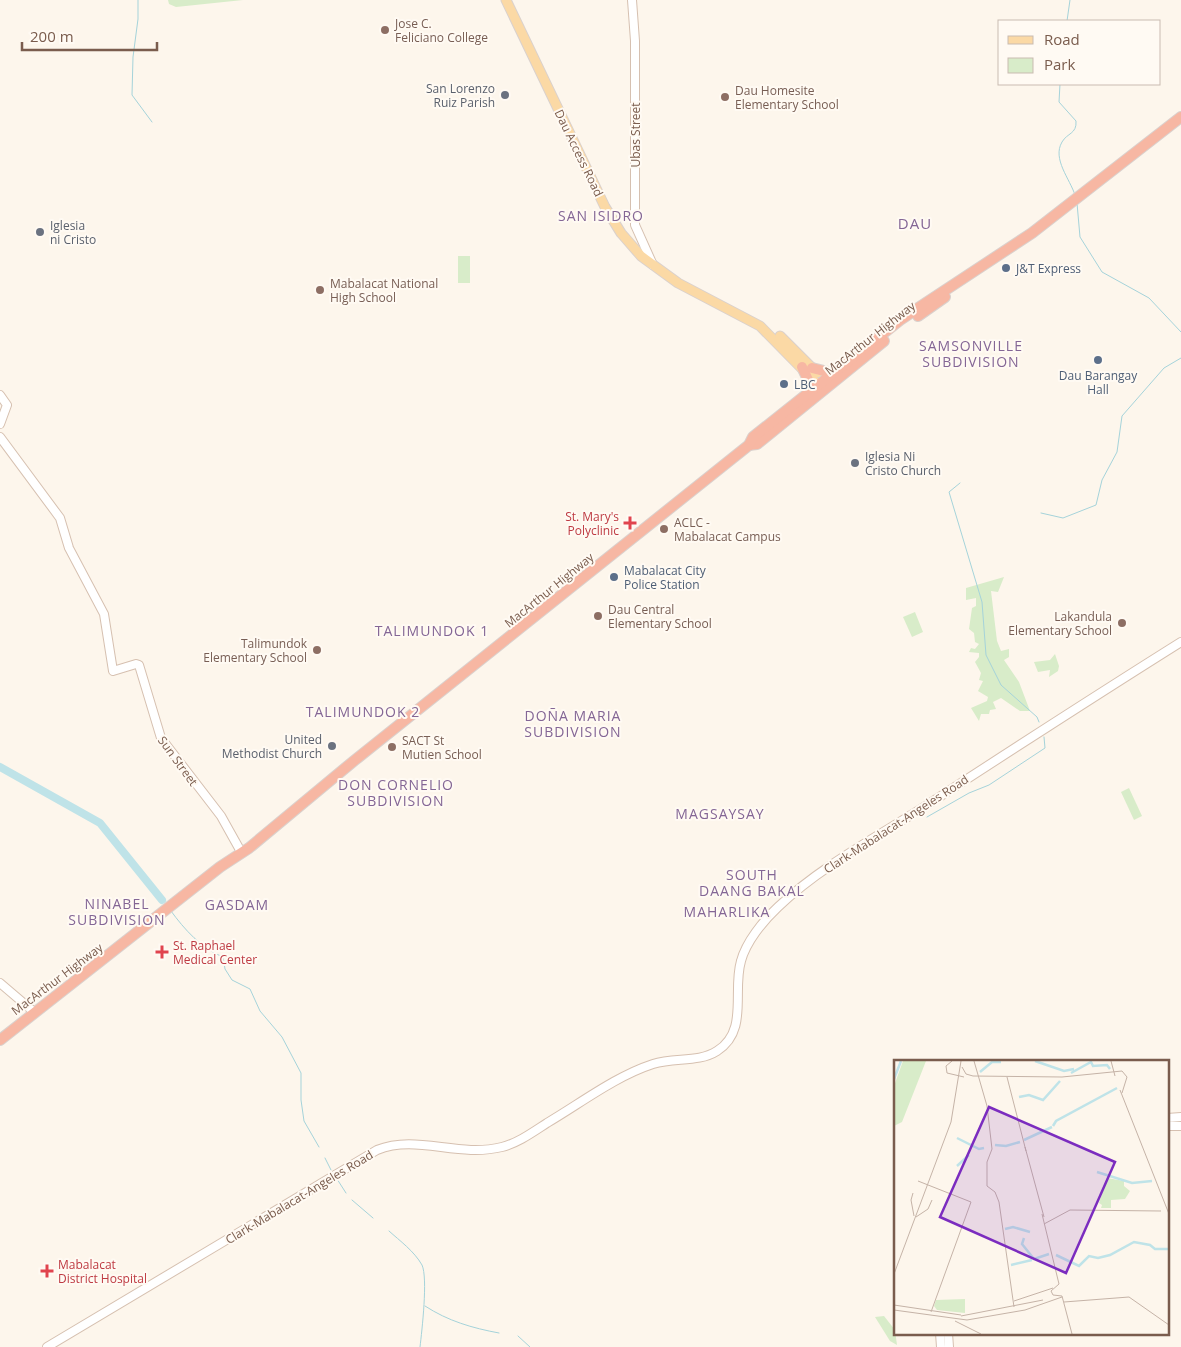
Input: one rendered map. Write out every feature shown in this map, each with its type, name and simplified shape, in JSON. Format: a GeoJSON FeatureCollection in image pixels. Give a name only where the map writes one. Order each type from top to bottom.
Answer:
{"type":"FeatureCollection","features":[{"type":"Feature","properties":{"kind":"highway","name":"MacArthur Highway"},"geometry":{"type":"LineString","coordinates":[[749,446],[753,437],[808,393],[823,385],[832,373],[900,320],[976,268],[981,268],[1074,200],[1181,117]]}},
{"type":"Feature","properties":{"kind":"highway","name":"MacArthur Highway"},"geometry":{"type":"LineString","coordinates":[[0,1040],[34,1012],[137,935],[224,865],[255,843],[749,446],[758,444],[823,385],[980,273],[981,268]]}},
{"type":"Feature","properties":{"kind":"highway"},"geometry":{"type":"LineString","coordinates":[[808,393],[807,368],[832,373]]}},
{"type":"Feature","properties":{"kind":"highway","name":"MacArthur Highway"},"geometry":{"type":"LineString","coordinates":[[224,865],[290,810],[294,810]]}},
{"type":"Feature","properties":{"kind":"main road","name":"Dau Access Road"},"geometry":{"type":"LineString","coordinates":[[506,0],[605,207],[627,240],[653,265],[678,283],[760,326],[823,385]]}},
{"type":"Feature","properties":{"kind":"main road","name":"Ubas Street"},"geometry":{"type":"LineString","coordinates":[[632,0],[635,41],[635,225],[653,265]]}},
{"type":"Feature","properties":{"kind":"main road"},"geometry":{"type":"LineString","coordinates":[[0,395],[7,405],[0,424]]}},
{"type":"Feature","properties":{"kind":"main road","name":"Sun Street"},"geometry":{"type":"LineString","coordinates":[[0,437],[55,508],[64,525],[69,548],[104,614],[113,671],[136,664],[141,668],[160,738],[224,820],[240,850]]}},
{"type":"Feature","properties":{"kind":"main road","name":"Clark-Mabalacat-Angeles Road"},"geometry":{"type":"LineString","coordinates":[[47,1347],[377,1150],[403,1144],[472,1151],[504,1146],[645,1067],[671,1060],[700,1058],[718,1051],[727,1044],[734,1032],[738,1015],[738,977],[744,952],[777,908],[815,878],[1047,726],[1181,642]]}},
{"type":"Feature","properties":{"kind":"main road"},"geometry":{"type":"LineString","coordinates":[[0,983],[34,1012]]}},
{"type":"Feature","properties":{"kind":"main road"},"geometry":{"type":"LineString","coordinates":[[1168,1118],[1181,1118]]}},
{"type":"Feature","properties":{"kind":"main road"},"geometry":{"type":"LineString","coordinates":[[1168,1126],[1181,1126]]}},
{"type":"Feature","properties":{"kind":"main road"},"geometry":{"type":"LineString","coordinates":[[940,1334],[941,1347]]}},
{"type":"Feature","properties":{"kind":"main road"},"geometry":{"type":"LineString","coordinates":[[948,1334],[949,1347]]}},
{"type":"Feature","properties":{"kind":"green space"},"geometry":{"type":"Polygon","coordinates":[[[168,0],[243,0],[176,7],[169,4],[168,0]]]}},
{"type":"Feature","properties":{"kind":"green space"},"geometry":{"type":"Polygon","coordinates":[[[458,256],[470,256],[470,283],[458,283],[458,256]]]}},
{"type":"Feature","properties":{"kind":"green space"},"geometry":{"type":"Polygon","coordinates":[[[1004,577],[998,592],[991,591],[997,641],[1001,651],[1009,649],[1009,657],[1004,660],[1019,682],[1030,711],[1020,711],[1001,698],[993,702],[996,709],[990,710],[989,714],[981,714],[979,721],[971,708],[987,701],[988,697],[978,691],[983,681],[979,680],[981,673],[975,662],[979,657],[979,653],[969,652],[971,648],[975,649],[979,644],[975,642],[974,633],[969,629],[972,608],[976,606],[976,598],[966,600],[966,588],[1004,577]]]}},
{"type":"Feature","properties":{"kind":"green space"},"geometry":{"type":"Polygon","coordinates":[[[915,612],[923,632],[912,637],[903,617],[915,612]]]}},
{"type":"Feature","properties":{"kind":"green space"},"geometry":{"type":"Polygon","coordinates":[[[1055,654],[1059,666],[1058,671],[1049,677],[1050,670],[1038,672],[1034,662],[1050,660],[1055,654]]]}},
{"type":"Feature","properties":{"kind":"green space"},"geometry":{"type":"Polygon","coordinates":[[[1129,788],[1142,816],[1134,820],[1121,792],[1129,788]]]}},
{"type":"Feature","properties":{"kind":"green space"},"geometry":{"type":"Polygon","coordinates":[[[884,1316],[894,1329],[897,1345],[890,1341],[875,1317],[884,1316]]]}},
{"type":"Feature","properties":{"kind":"waterway"},"geometry":{"type":"LineString","coordinates":[[138,0],[132,95],[152,122]]}},
{"type":"Feature","properties":{"kind":"waterway"},"geometry":{"type":"LineString","coordinates":[[1067,20],[1070,0]]}},
{"type":"Feature","properties":{"kind":"waterway"},"geometry":{"type":"LineString","coordinates":[[1060,85],[1059,102],[1076,121],[1075,128],[1062,142],[1059,149],[1060,162],[1075,195]]}},
{"type":"Feature","properties":{"kind":"waterway"},"geometry":{"type":"LineString","coordinates":[[1077,203],[1080,237],[1102,272],[1149,298],[1181,332]]}},
{"type":"Feature","properties":{"kind":"waterway"},"geometry":{"type":"LineString","coordinates":[[1041,513],[1063,518],[1096,505],[1102,480],[1117,452],[1122,416],[1164,368],[1181,358]]}},
{"type":"Feature","properties":{"kind":"waterway"},"geometry":{"type":"LineString","coordinates":[[960,483],[949,492],[982,602],[986,655],[1001,685],[1037,717],[1039,722]]}},
{"type":"Feature","properties":{"kind":"waterway"},"geometry":{"type":"LineString","coordinates":[[927,817],[969,793],[989,785],[1045,748],[1044,737]]}},
{"type":"Feature","properties":{"kind":"waterway"},"geometry":{"type":"LineString","coordinates":[[0,767],[100,823],[162,900]]}},
{"type":"Feature","properties":{"kind":"waterway"},"geometry":{"type":"LineString","coordinates":[[171,911],[194,938],[208,949],[223,957],[225,969],[232,980],[250,989],[260,1011],[282,1037],[301,1073],[301,1100],[304,1121],[319,1147]]}},
{"type":"Feature","properties":{"kind":"waterway"},"geometry":{"type":"LineString","coordinates":[[325,1158],[331,1170]]}},
{"type":"Feature","properties":{"kind":"waterway"},"geometry":{"type":"LineString","coordinates":[[337,1179],[346,1193]]}},
{"type":"Feature","properties":{"kind":"waterway"},"geometry":{"type":"LineString","coordinates":[[352,1200],[373,1218]]}},
{"type":"Feature","properties":{"kind":"waterway"},"geometry":{"type":"LineString","coordinates":[[389,1231],[419,1260],[424,1272],[425,1292],[420,1347]]}},
{"type":"Feature","properties":{"kind":"waterway"},"geometry":{"type":"LineString","coordinates":[[425,1306],[442,1316],[460,1323],[499,1333]]}},
{"type":"Feature","properties":{"kind":"waterway"},"geometry":{"type":"LineString","coordinates":[[518,1336],[530,1347]]}},
{"type":"Feature","properties":{"kind":"place","name":"Jose C. Feliciano College"},"geometry":{"type":"Point","coordinates":[385,30]}},
{"type":"Feature","properties":{"kind":"place","name":"San Lorenzo Ruiz Parish"},"geometry":{"type":"Point","coordinates":[505,95]}},
{"type":"Feature","properties":{"kind":"place","name":"Dau Homesite Elementary School"},"geometry":{"type":"Point","coordinates":[725,97]}},
{"type":"Feature","properties":{"kind":"place","name":"Iglesia ni Cristo"},"geometry":{"type":"Point","coordinates":[40,232]}},
{"type":"Feature","properties":{"kind":"place","name":"J&T Express"},"geometry":{"type":"Point","coordinates":[1006,268]}},
{"type":"Feature","properties":{"kind":"place","name":"Mabalacat National High School"},"geometry":{"type":"Point","coordinates":[320,290]}},
{"type":"Feature","properties":{"kind":"place","name":"Dau Barangay Hall"},"geometry":{"type":"Point","coordinates":[1098,360]}},
{"type":"Feature","properties":{"kind":"place","name":"LBC"},"geometry":{"type":"Point","coordinates":[784,384]}},
{"type":"Feature","properties":{"kind":"place","name":"Iglesia Ni Cristo Church"},"geometry":{"type":"Point","coordinates":[855,463]}},
{"type":"Feature","properties":{"kind":"place","name":"St. Mary's Polyclinic"},"geometry":{"type":"Point","coordinates":[630,523]}},
{"type":"Feature","properties":{"kind":"place","name":"ACLC - Mabalacat Campus"},"geometry":{"type":"Point","coordinates":[664,529]}},
{"type":"Feature","properties":{"kind":"place","name":"Mabalacat City Police Station"},"geometry":{"type":"Point","coordinates":[614,577]}},
{"type":"Feature","properties":{"kind":"place","name":"Dau Central Elementary School"},"geometry":{"type":"Point","coordinates":[598,616]}},
{"type":"Feature","properties":{"kind":"place","name":"Lakandula Elementary School"},"geometry":{"type":"Point","coordinates":[1122,623]}},
{"type":"Feature","properties":{"kind":"place","name":"Talimundok Elementary School"},"geometry":{"type":"Point","coordinates":[317,650]}},
{"type":"Feature","properties":{"kind":"place","name":"United Methodist Church"},"geometry":{"type":"Point","coordinates":[332,746]}},
{"type":"Feature","properties":{"kind":"place","name":"SACT St Mutien School"},"geometry":{"type":"Point","coordinates":[392,747]}},
{"type":"Feature","properties":{"kind":"place","name":"St. Raphael Medical Center"},"geometry":{"type":"Point","coordinates":[162,952]}},
{"type":"Feature","properties":{"kind":"place","name":"Mabalacat District Hospital"},"geometry":{"type":"Point","coordinates":[47,1271]}},
{"type":"Feature","properties":{"kind":"district","name":"SAN ISIDRO"},"geometry":{"type":"Point","coordinates":[601,215]}},
{"type":"Feature","properties":{"kind":"district","name":"DAU"},"geometry":{"type":"Point","coordinates":[915,223]}},
{"type":"Feature","properties":{"kind":"district","name":"SAMSONVILLE SUBDIVISION"},"geometry":{"type":"Point","coordinates":[971,354]}},
{"type":"Feature","properties":{"kind":"district","name":"TALIMUNDOK 1"},"geometry":{"type":"Point","coordinates":[432,630]}},
{"type":"Feature","properties":{"kind":"district","name":"TALIMUNDOK 2"},"geometry":{"type":"Point","coordinates":[363,711]}},
{"type":"Feature","properties":{"kind":"district","name":"DOÑA MARIA SUBDIVISION"},"geometry":{"type":"Point","coordinates":[573,724]}},
{"type":"Feature","properties":{"kind":"district","name":"DON CORNELIO SUBDIVISION"},"geometry":{"type":"Point","coordinates":[396,792]}},
{"type":"Feature","properties":{"kind":"district","name":"MAGSAYSAY"},"geometry":{"type":"Point","coordinates":[720,813]}},
{"type":"Feature","properties":{"kind":"district","name":"SOUTH DAANG BAKAL"},"geometry":{"type":"Point","coordinates":[752,882]}},
{"type":"Feature","properties":{"kind":"district","name":"GASDAM"},"geometry":{"type":"Point","coordinates":[237,904]}},
{"type":"Feature","properties":{"kind":"district","name":"MAHARLIKA"},"geometry":{"type":"Point","coordinates":[727,911]}},
{"type":"Feature","properties":{"kind":"district","name":"NINABEL SUBDIVISION"},"geometry":{"type":"Point","coordinates":[117,912]}}]}
